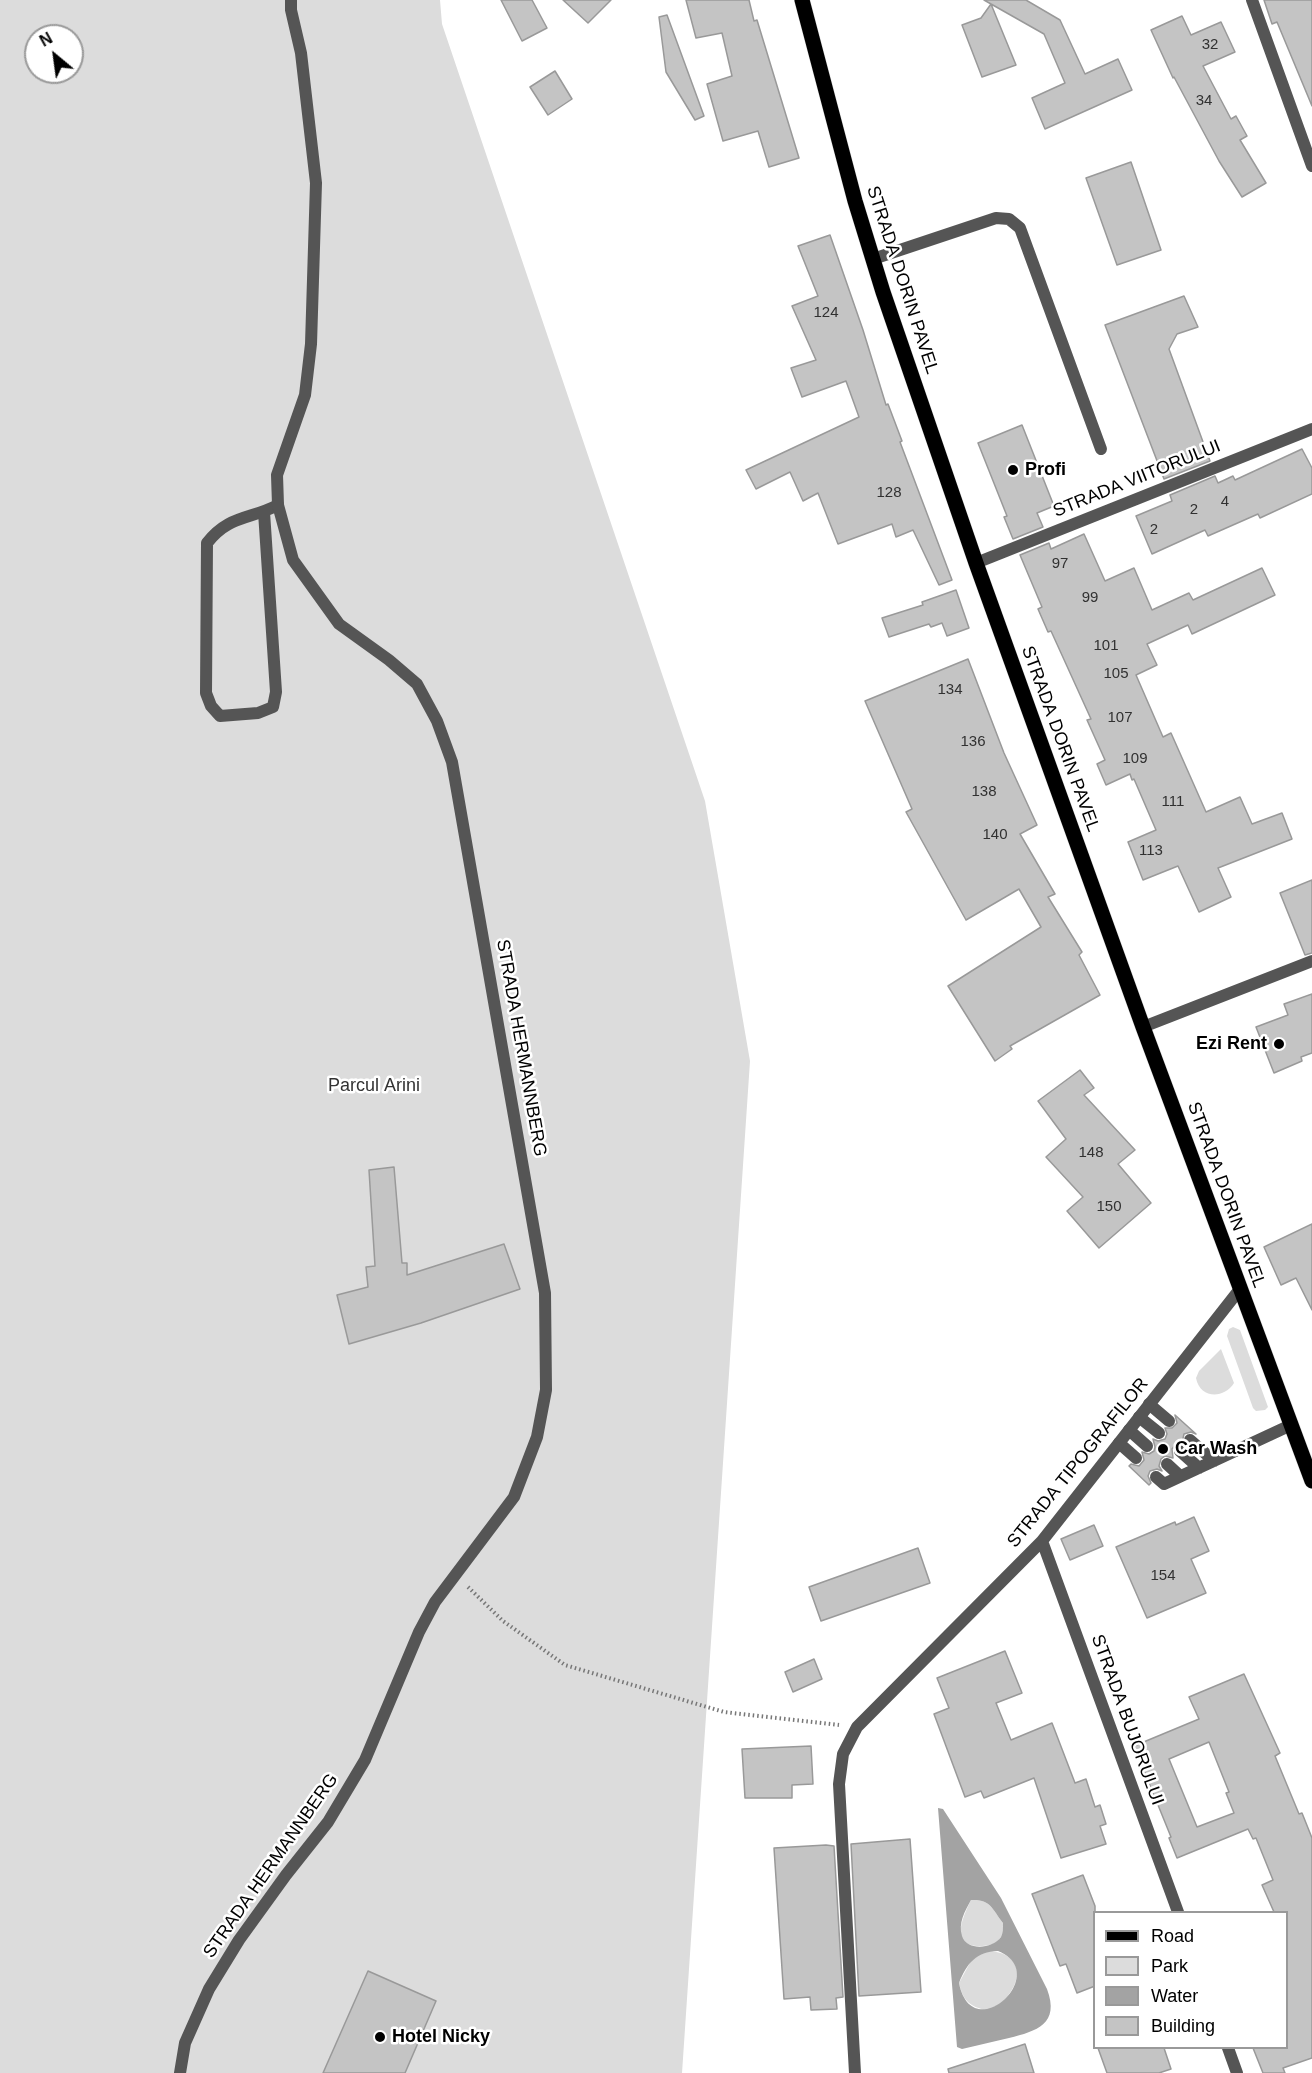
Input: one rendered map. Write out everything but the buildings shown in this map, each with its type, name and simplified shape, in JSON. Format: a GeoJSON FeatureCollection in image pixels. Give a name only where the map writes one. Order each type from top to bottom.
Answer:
{"type":"FeatureCollection","features":[{"type":"Feature","properties":{"kind":"main road","name":"STRADA DORIN PAVEL"},"geometry":{"type":"LineString","coordinates":[[802,0],[855,201],[976,563],[1143,1027],[1312,1481]]}},
{"type":"Feature","properties":{"kind":"street","name":"STRADA HERMANNBERG"},"geometry":{"type":"LineString","coordinates":[[180,2073],[185,2043],[209,1989],[239,1940],[328,1822],[360,1769],[419,1632],[435,1602],[514,1497],[537,1437],[546,1390],[545,1293],[452,762],[437,721],[417,684],[389,660],[339,624],[292,560],[278,505],[277,475],[305,394],[311,344],[316,183],[301,53],[291,10],[291,0]]}},
{"type":"Feature","properties":{"kind":"street"},"geometry":{"type":"LineString","coordinates":[[1251,0],[1312,166]]}},
{"type":"Feature","properties":{"kind":"street"},"geometry":{"type":"LineString","coordinates":[[873,259],[996,218],[1010,219],[1020,228],[1101,449]]}},
{"type":"Feature","properties":{"kind":"street","name":"STRADA VIITORULUI"},"geometry":{"type":"LineString","coordinates":[[976,563],[1312,429]]}},
{"type":"Feature","properties":{"kind":"street"},"geometry":{"type":"LineString","coordinates":[[264,512],[276,692],[273,707],[258,713],[220,716],[211,706],[207,693],[207,543],[217,531],[233,520],[264,512],[278,505]]}},
{"type":"Feature","properties":{"kind":"street"},"geometry":{"type":"LineString","coordinates":[[1143,1027],[1312,961]]}},
{"type":"Feature","properties":{"kind":"street","name":"STRADA TIPOGRAFILOR"},"geometry":{"type":"LineString","coordinates":[[855,2073],[839,1784],[843,1754],[857,1727],[1042,1541],[1240,1289]]}},
{"type":"Feature","properties":{"kind":"street"},"geometry":{"type":"LineString","coordinates":[[1149,1404],[1169,1421]]}},
{"type":"Feature","properties":{"kind":"street"},"geometry":{"type":"LineString","coordinates":[[1139,1417],[1159,1433]]}},
{"type":"Feature","properties":{"kind":"street"},"geometry":{"type":"LineString","coordinates":[[1156,1477],[1164,1484],[1291,1425]]}},
{"type":"Feature","properties":{"kind":"street"},"geometry":{"type":"LineString","coordinates":[[1129,1430],[1147,1446]]}},
{"type":"Feature","properties":{"kind":"street"},"geometry":{"type":"LineString","coordinates":[[1190,1440],[1214,1461]]}},
{"type":"Feature","properties":{"kind":"street"},"geometry":{"type":"LineString","coordinates":[[1119,1443],[1136,1458]]}},
{"type":"Feature","properties":{"kind":"street"},"geometry":{"type":"LineString","coordinates":[[1180,1451],[1199,1468]]}},
{"type":"Feature","properties":{"kind":"street"},"geometry":{"type":"LineString","coordinates":[[1167,1464],[1180,1476]]}},
{"type":"Feature","properties":{"kind":"street","name":"STRADA BUJORULUI"},"geometry":{"type":"LineString","coordinates":[[1042,1541],[1178,1911]]}},
{"type":"Feature","properties":{"kind":"street"},"geometry":{"type":"LineString","coordinates":[[1228,2049],[1237,2073]]}},
{"type":"Feature","properties":{"kind":"path"},"geometry":{"type":"LineString","coordinates":[[456,1575],[503,1621],[565,1665],[724,1712],[857,1727]]}},
{"type":"Feature","properties":{"kind":"green space","name":"Parcul Arini"},"geometry":{"type":"Polygon","coordinates":[[[0,0],[440,0],[442,24],[705,801],[750,1061],[682,2073],[0,2073],[0,0]]]}},
{"type":"Feature","properties":{"kind":"green space"},"geometry":{"type":"Polygon","coordinates":[[[1233,1327],[1240,1330],[1268,1407],[1265,1410],[1256,1411],[1253,1408],[1227,1336],[1229,1329],[1233,1327]]]}},
{"type":"Feature","properties":{"kind":"green space"},"geometry":{"type":"Polygon","coordinates":[[[1221,1349],[1234,1383],[1219,1394],[1207,1393],[1198,1385],[1196,1378],[1199,1371],[1221,1349]]]}},
{"type":"Feature","properties":{"kind":"green space"},"geometry":{"type":"Polygon","coordinates":[[[971,1900],[987,1903],[1003,1923],[1002,1935],[996,1942],[989,1945],[970,1945],[961,1936],[962,1922],[971,1900]]]}},
{"type":"Feature","properties":{"kind":"green space"},"geometry":{"type":"Polygon","coordinates":[[[986,1951],[1006,1955],[1012,1960],[1017,1974],[1011,1991],[1004,2000],[987,2010],[971,2005],[959,1983],[972,1959],[986,1951]]]}},
{"type":"Feature","properties":{"kind":"water"},"geometry":{"type":"Polygon","coordinates":[[[938,1808],[943,1809],[1001,1898],[1047,1989],[1050,2001],[1048,2018],[1037,2029],[962,2049],[957,2047],[938,1808]],[[971,1900],[962,1922],[961,1931],[964,1941],[980,1947],[992,1944],[1001,1937],[1003,1923],[987,1903],[971,1900]],[[998,1951],[978,1956],[973,1960],[959,1983],[967,2001],[978,2009],[992,2008],[1004,2000],[1013,1988],[1017,1975],[1013,1961],[998,1951]]]}},
{"type":"Feature","properties":{"kind":"place","name":"Profi"},"geometry":{"type":"Point","coordinates":[1013,470]}},
{"type":"Feature","properties":{"kind":"place","name":"Ezi Rent"},"geometry":{"type":"Point","coordinates":[1279,1044]}},
{"type":"Feature","properties":{"kind":"place","name":"Car Wash"},"geometry":{"type":"Point","coordinates":[1163,1449]}},
{"type":"Feature","properties":{"kind":"place","name":"Hotel Nicky"},"geometry":{"type":"Point","coordinates":[380,2037]}}]}
